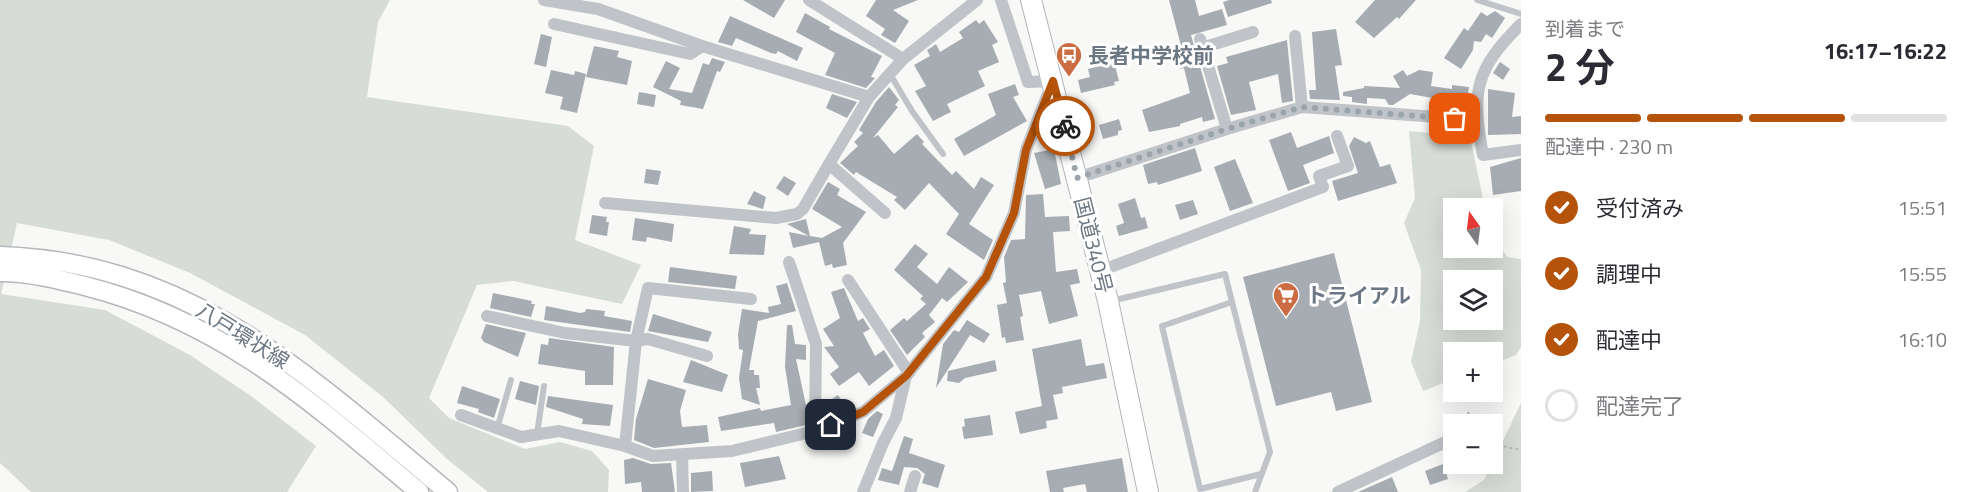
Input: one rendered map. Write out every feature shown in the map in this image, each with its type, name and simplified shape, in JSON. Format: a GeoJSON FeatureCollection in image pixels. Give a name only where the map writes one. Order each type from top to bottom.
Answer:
{"type":"FeatureCollection","features":[{"type":"Feature","properties":{"kind":"highway","name":"国道340号"},"geometry":{"type":"LineString","coordinates":[[1031,0],[1108,301],[1148,492]]}},
{"type":"Feature","properties":{"kind":"main road","name":"八戸環状線"},"geometry":{"type":"LineString","coordinates":[[0,255],[58,269],[135,281],[182,297],[272,350],[341,403],[448,492]]}},
{"type":"Feature","properties":{"kind":"main road","name":"八戸環状線"},"geometry":{"type":"LineString","coordinates":[[0,272],[58,269],[198,327],[248,356],[341,427],[419,492]]}},
{"type":"Feature","properties":{"kind":"street"},"geometry":{"type":"LineString","coordinates":[[544,0],[598,9],[702,46],[869,97]]}},
{"type":"Feature","properties":{"kind":"street"},"geometry":{"type":"LineString","coordinates":[[809,0],[903,58]]}},
{"type":"Feature","properties":{"kind":"street"},"geometry":{"type":"LineString","coordinates":[[605,203],[776,218],[797,214],[803,209],[869,97],[903,58],[977,0]]}},
{"type":"Feature","properties":{"kind":"street"},"geometry":{"type":"LineString","coordinates":[[461,415],[521,437],[559,431],[625,446],[653,456],[732,451],[815,432],[863,412],[907,375],[986,277],[1014,213],[1026,150],[1053,81],[1028,82],[1001,0]]}},
{"type":"Feature","properties":{"kind":"street"},"geometry":{"type":"LineString","coordinates":[[554,24],[690,54],[702,46]]}},
{"type":"Feature","properties":{"kind":"street"},"geometry":{"type":"LineString","coordinates":[[1521,24],[1497,48],[1481,74],[1476,120],[1483,155],[1521,150]]}},
{"type":"Feature","properties":{"kind":"street"},"geometry":{"type":"LineString","coordinates":[[1227,129],[1201,43],[1253,32]]}},
{"type":"Feature","properties":{"kind":"street"},"geometry":{"type":"LineString","coordinates":[[1295,36],[1302,107]]}},
{"type":"Feature","properties":{"kind":"street"},"geometry":{"type":"LineString","coordinates":[[1077,178],[1302,107],[1476,120]]}},
{"type":"Feature","properties":{"kind":"street"},"geometry":{"type":"LineString","coordinates":[[1100,271],[1323,187],[1319,176],[1348,166],[1337,136]]}},
{"type":"Feature","properties":{"kind":"street"},"geometry":{"type":"LineString","coordinates":[[829,164],[885,213]]}},
{"type":"Feature","properties":{"kind":"street"},"geometry":{"type":"LineString","coordinates":[[789,262],[816,344],[815,432]]}},
{"type":"Feature","properties":{"kind":"street"},"geometry":{"type":"LineString","coordinates":[[848,280],[907,375],[896,418],[863,492]]}},
{"type":"Feature","properties":{"kind":"street"},"geometry":{"type":"LineString","coordinates":[[625,446],[636,341],[648,288],[752,299]]}},
{"type":"Feature","properties":{"kind":"street"},"geometry":{"type":"LineString","coordinates":[[487,316],[565,333],[636,341],[648,339],[707,356]]}},
{"type":"Feature","properties":{"kind":"street"},"geometry":{"type":"LineString","coordinates":[[1338,492],[1363,487],[1443,444]]}},
{"type":"Feature","properties":{"kind":"street"},"geometry":{"type":"LineString","coordinates":[[682,455],[683,492]]}},
{"type":"Feature","properties":{"kind":"street"},"geometry":{"type":"LineString","coordinates":[[910,492],[915,476]]}},
{"type":"Feature","properties":{"kind":"lane"},"geometry":{"type":"LineString","coordinates":[[1477,0],[1521,14]]}},
{"type":"Feature","properties":{"kind":"lane"},"geometry":{"type":"LineString","coordinates":[[890,73],[912,111],[943,154]]}},
{"type":"Feature","properties":{"kind":"lane"},"geometry":{"type":"LineString","coordinates":[[1108,301],[1225,274],[1270,452],[1254,492]]}},
{"type":"Feature","properties":{"kind":"lane"},"geometry":{"type":"LineString","coordinates":[[1232,302],[1162,326],[1200,489],[1261,474]]}},
{"type":"Feature","properties":{"kind":"lane"},"geometry":{"type":"LineString","coordinates":[[497,429],[511,380]]}},
{"type":"Feature","properties":{"kind":"lane"},"geometry":{"type":"LineString","coordinates":[[537,434],[544,386]]}},
{"type":"Feature","properties":{"kind":"path"},"geometry":{"type":"LineString","coordinates":[[1503,446],[1521,450]]}},
{"type":"Feature","properties":{"kind":"shaded area"},"geometry":{"type":"Polygon","coordinates":[[[0,0],[390,0],[378,22],[367,97],[568,126],[594,146],[575,240],[641,265],[622,304],[513,281],[477,285],[429,398],[449,418],[525,449],[560,442],[592,451],[609,470],[608,492],[488,492],[447,459],[383,397],[305,335],[190,273],[109,240],[17,223],[1,294],[105,310],[190,355],[251,396],[316,446],[287,492],[31,492],[0,463],[0,0]]]}},
{"type":"Feature","properties":{"kind":"shaded area"},"geometry":{"type":"Polygon","coordinates":[[[1409,131],[1470,137],[1483,198],[1443,198],[1443,258],[1503,258],[1503,250],[1507,257],[1521,259],[1521,347],[1516,355],[1503,360],[1503,342],[1443,342],[1443,383],[1423,391],[1411,362],[1420,321],[1421,270],[1404,223],[1415,198],[1409,131]]]}},
{"type":"Feature","properties":{"kind":"shaded area"},"geometry":{"type":"Polygon","coordinates":[[[1521,403],[1521,492],[1465,492],[1484,480],[1487,474],[1503,474],[1503,440],[1521,403]]]}},
{"type":"Feature","properties":{"kind":"building"},"geometry":{"type":"Polygon","coordinates":[[[743,0],[785,0],[774,18],[743,0]]]}},
{"type":"Feature","properties":{"kind":"building"},"geometry":{"type":"Polygon","coordinates":[[[876,0],[918,0],[893,10],[909,21],[895,43],[881,35],[885,29],[866,16],[876,0]]]}},
{"type":"Feature","properties":{"kind":"building"},"geometry":{"type":"Polygon","coordinates":[[[1169,0],[1195,0],[1199,16],[1222,9],[1227,25],[1191,35],[1215,119],[1203,122],[1202,117],[1180,124],[1180,126],[1149,132],[1142,110],[1190,93],[1184,68],[1180,69],[1175,52],[1174,43],[1180,42],[1169,0]]]}},
{"type":"Feature","properties":{"kind":"building"},"geometry":{"type":"Polygon","coordinates":[[[1271,0],[1272,3],[1228,17],[1223,2],[1271,0]]]}},
{"type":"Feature","properties":{"kind":"building"},"geometry":{"type":"Polygon","coordinates":[[[1375,0],[1416,0],[1399,19],[1397,17],[1374,38],[1355,22],[1375,0]]]}},
{"type":"Feature","properties":{"kind":"building"},"geometry":{"type":"Polygon","coordinates":[[[1495,11],[1505,18],[1492,38],[1486,34],[1481,42],[1474,41],[1473,50],[1461,69],[1444,58],[1464,28],[1468,31],[1481,12],[1487,16],[1495,11]]]}},
{"type":"Feature","properties":{"kind":"building"},"geometry":{"type":"Polygon","coordinates":[[[805,13],[830,27],[829,29],[882,56],[871,77],[875,78],[866,88],[825,75],[835,53],[796,32],[805,13]]]}},
{"type":"Feature","properties":{"kind":"building"},"geometry":{"type":"Polygon","coordinates":[[[730,16],[803,48],[797,61],[778,51],[776,54],[771,53],[736,38],[732,46],[718,42],[730,16]]]}},
{"type":"Feature","properties":{"kind":"building"},"geometry":{"type":"Polygon","coordinates":[[[976,20],[979,24],[984,20],[998,42],[992,45],[999,62],[978,71],[985,86],[947,104],[951,112],[933,121],[915,91],[926,86],[914,65],[930,56],[927,50],[936,44],[940,52],[963,38],[959,32],[976,20]]]}},
{"type":"Feature","properties":{"kind":"building"},"geometry":{"type":"Polygon","coordinates":[[[1336,29],[1342,65],[1335,66],[1340,100],[1310,99],[1309,90],[1316,90],[1312,32],[1336,29]]]}},
{"type":"Feature","properties":{"kind":"building"},"geometry":{"type":"Polygon","coordinates":[[[541,34],[552,37],[546,67],[534,64],[541,34]]]}},
{"type":"Feature","properties":{"kind":"building"},"geometry":{"type":"Polygon","coordinates":[[[1287,40],[1293,101],[1282,103],[1278,74],[1249,82],[1256,110],[1231,115],[1217,66],[1228,63],[1226,57],[1287,40]]]}},
{"type":"Feature","properties":{"kind":"building"},"geometry":{"type":"Polygon","coordinates":[[[594,46],[619,51],[617,57],[632,61],[627,85],[586,77],[594,46]]]}},
{"type":"Feature","properties":{"kind":"building"},"geometry":{"type":"Polygon","coordinates":[[[712,58],[725,62],[720,72],[717,71],[703,109],[680,105],[681,101],[653,87],[666,61],[680,68],[669,89],[692,93],[703,63],[709,65],[712,58]]]}},
{"type":"Feature","properties":{"kind":"building"},"geometry":{"type":"Polygon","coordinates":[[[1114,62],[1119,81],[1114,82],[1115,85],[1081,93],[1078,80],[1090,77],[1088,69],[1114,62]]]}},
{"type":"Feature","properties":{"kind":"building"},"geometry":{"type":"Polygon","coordinates":[[[1500,62],[1510,69],[1503,80],[1493,73],[1500,62]]]}},
{"type":"Feature","properties":{"kind":"building"},"geometry":{"type":"Polygon","coordinates":[[[551,70],[574,75],[575,71],[586,74],[577,113],[560,109],[563,97],[545,93],[551,70]]]}},
{"type":"Feature","properties":{"kind":"building"},"geometry":{"type":"Polygon","coordinates":[[[1403,70],[1407,76],[1419,70],[1433,72],[1431,86],[1452,89],[1452,85],[1469,87],[1466,106],[1461,105],[1460,110],[1449,110],[1450,101],[1410,94],[1393,105],[1389,105],[1385,99],[1367,98],[1367,104],[1352,102],[1352,97],[1343,96],[1343,92],[1364,88],[1364,86],[1400,88],[1393,76],[1403,70]]]}},
{"type":"Feature","properties":{"kind":"building"},"geometry":{"type":"Polygon","coordinates":[[[1015,84],[1019,95],[1013,97],[1027,121],[964,156],[954,139],[996,115],[988,94],[1015,84]]]}},
{"type":"Feature","properties":{"kind":"building"},"geometry":{"type":"Polygon","coordinates":[[[889,87],[899,100],[895,105],[898,107],[873,138],[878,135],[894,154],[917,134],[924,142],[922,144],[952,175],[956,171],[974,189],[981,177],[994,185],[969,224],[993,240],[984,260],[946,234],[959,214],[929,183],[905,210],[894,200],[897,197],[856,172],[854,175],[840,163],[858,146],[854,142],[863,133],[859,130],[876,102],[889,87]]]}},
{"type":"Feature","properties":{"kind":"building"},"geometry":{"type":"Polygon","coordinates":[[[1488,89],[1515,93],[1512,117],[1521,116],[1521,134],[1488,135],[1488,89]]]}},
{"type":"Feature","properties":{"kind":"building"},"geometry":{"type":"Polygon","coordinates":[[[639,92],[656,95],[654,107],[637,104],[639,92]]]}},
{"type":"Feature","properties":{"kind":"building"},"geometry":{"type":"Polygon","coordinates":[[[832,94],[857,102],[847,118],[826,108],[832,94]]]}},
{"type":"Feature","properties":{"kind":"building"},"geometry":{"type":"Polygon","coordinates":[[[1119,119],[1122,130],[1118,131],[1118,135],[1103,139],[1099,125],[1119,119]]]}},
{"type":"Feature","properties":{"kind":"building"},"geometry":{"type":"Polygon","coordinates":[[[1291,132],[1297,148],[1329,136],[1334,153],[1303,165],[1310,183],[1288,191],[1269,140],[1291,132]]]}},
{"type":"Feature","properties":{"kind":"building"},"geometry":{"type":"Polygon","coordinates":[[[1354,137],[1366,143],[1370,141],[1380,167],[1390,164],[1397,183],[1338,201],[1332,181],[1358,173],[1349,146],[1354,137]]]}},
{"type":"Feature","properties":{"kind":"building"},"geometry":{"type":"Polygon","coordinates":[[[1195,148],[1202,171],[1158,185],[1157,182],[1148,184],[1143,165],[1195,148]]]}},
{"type":"Feature","properties":{"kind":"building"},"geometry":{"type":"Polygon","coordinates":[[[1054,149],[1061,184],[1045,189],[1034,153],[1054,149]]]}},
{"type":"Feature","properties":{"kind":"building"},"geometry":{"type":"Polygon","coordinates":[[[1521,158],[1521,191],[1493,195],[1490,167],[1521,158]]]}},
{"type":"Feature","properties":{"kind":"building"},"geometry":{"type":"Polygon","coordinates":[[[1235,159],[1253,203],[1230,211],[1214,167],[1235,159]]]}},
{"type":"Feature","properties":{"kind":"building"},"geometry":{"type":"Polygon","coordinates":[[[646,169],[661,171],[658,185],[644,183],[646,169]]]}},
{"type":"Feature","properties":{"kind":"building"},"geometry":{"type":"Polygon","coordinates":[[[784,176],[796,183],[788,196],[776,188],[784,176]]]}},
{"type":"Feature","properties":{"kind":"building"},"geometry":{"type":"Polygon","coordinates":[[[828,182],[840,189],[837,195],[866,212],[843,243],[847,265],[833,268],[832,264],[825,266],[819,242],[793,248],[789,232],[809,236],[787,224],[806,219],[810,236],[822,238],[842,227],[812,209],[828,182]]]}},
{"type":"Feature","properties":{"kind":"building"},"geometry":{"type":"Polygon","coordinates":[[[754,191],[766,197],[763,209],[747,204],[754,191]]]}},
{"type":"Feature","properties":{"kind":"building"},"geometry":{"type":"Polygon","coordinates":[[[1043,194],[1045,217],[1069,216],[1070,231],[1053,232],[1056,272],[1077,269],[1080,283],[1070,285],[1078,316],[1049,324],[1041,291],[1019,295],[1024,340],[1006,343],[1005,337],[1002,338],[997,305],[1007,303],[1003,283],[1006,282],[1004,257],[1011,240],[1025,239],[1026,195],[1043,194]]]}},
{"type":"Feature","properties":{"kind":"building"},"geometry":{"type":"Polygon","coordinates":[[[1135,198],[1141,218],[1145,217],[1148,228],[1119,236],[1116,226],[1124,223],[1118,204],[1135,198]]]}},
{"type":"Feature","properties":{"kind":"building"},"geometry":{"type":"Polygon","coordinates":[[[1193,200],[1198,214],[1180,220],[1175,205],[1193,200]]]}},
{"type":"Feature","properties":{"kind":"building"},"geometry":{"type":"Polygon","coordinates":[[[592,215],[607,217],[606,222],[609,222],[607,236],[589,233],[592,215]]]}},
{"type":"Feature","properties":{"kind":"building"},"geometry":{"type":"Polygon","coordinates":[[[635,218],[674,224],[672,242],[647,237],[646,242],[632,240],[635,218]]]}},
{"type":"Feature","properties":{"kind":"building"},"geometry":{"type":"Polygon","coordinates":[[[734,226],[751,229],[749,234],[766,235],[764,255],[729,254],[734,226]]]}},
{"type":"Feature","properties":{"kind":"building"},"geometry":{"type":"Polygon","coordinates":[[[915,244],[928,254],[917,267],[937,284],[949,267],[968,282],[947,302],[942,298],[929,315],[935,322],[922,333],[925,337],[907,355],[890,330],[904,318],[907,321],[926,304],[920,299],[923,296],[894,270],[915,244]]]}},
{"type":"Feature","properties":{"kind":"building"},"geometry":{"type":"Polygon","coordinates":[[[1334,253],[1372,402],[1336,411],[1331,392],[1276,406],[1243,277],[1334,253]]]}},
{"type":"Feature","properties":{"kind":"building"},"geometry":{"type":"Polygon","coordinates":[[[670,267],[737,276],[735,289],[668,282],[670,267]]]}},
{"type":"Feature","properties":{"kind":"building"},"geometry":{"type":"Polygon","coordinates":[[[787,283],[796,311],[758,321],[749,370],[754,370],[754,375],[759,375],[760,388],[756,388],[760,405],[742,399],[739,378],[743,350],[739,349],[738,334],[742,309],[769,313],[768,307],[781,304],[776,286],[787,283]]]}},
{"type":"Feature","properties":{"kind":"building"},"geometry":{"type":"Polygon","coordinates":[[[844,288],[858,321],[863,318],[870,329],[863,333],[875,356],[884,350],[894,366],[869,386],[859,372],[839,386],[830,374],[839,367],[824,347],[834,346],[823,329],[840,318],[831,292],[844,288]]]}},
{"type":"Feature","properties":{"kind":"building"},"geometry":{"type":"Polygon","coordinates":[[[493,293],[532,301],[531,304],[535,304],[531,317],[490,308],[493,293]]]}},
{"type":"Feature","properties":{"kind":"building"},"geometry":{"type":"Polygon","coordinates":[[[546,306],[580,313],[585,312],[586,309],[605,311],[604,316],[632,321],[630,332],[544,320],[546,306]]]}},
{"type":"Feature","properties":{"kind":"building"},"geometry":{"type":"Polygon","coordinates":[[[653,314],[712,332],[708,342],[648,331],[653,314]]]}},
{"type":"Feature","properties":{"kind":"building"},"geometry":{"type":"Polygon","coordinates":[[[967,320],[990,334],[984,343],[970,335],[936,388],[943,344],[954,330],[959,332],[967,320]]]}},
{"type":"Feature","properties":{"kind":"building"},"geometry":{"type":"Polygon","coordinates":[[[486,324],[526,333],[518,357],[484,342],[481,338],[486,324]]]}},
{"type":"Feature","properties":{"kind":"building"},"geometry":{"type":"Polygon","coordinates":[[[787,325],[792,325],[795,344],[806,345],[806,360],[796,359],[807,410],[806,425],[776,432],[774,423],[721,431],[718,417],[760,408],[761,411],[791,405],[785,367],[787,325]]]}},
{"type":"Feature","properties":{"kind":"building"},"geometry":{"type":"Polygon","coordinates":[[[549,338],[614,347],[613,385],[585,385],[585,371],[538,364],[541,344],[548,345],[549,338]]]}},
{"type":"Feature","properties":{"kind":"building"},"geometry":{"type":"Polygon","coordinates":[[[1081,339],[1086,366],[1104,363],[1107,378],[1062,387],[1063,393],[1053,395],[1058,419],[1046,421],[1047,428],[1020,434],[1015,412],[1042,406],[1032,349],[1081,339]]]}},
{"type":"Feature","properties":{"kind":"building"},"geometry":{"type":"Polygon","coordinates":[[[691,360],[728,375],[722,392],[683,382],[691,360]]]}},
{"type":"Feature","properties":{"kind":"building"},"geometry":{"type":"Polygon","coordinates":[[[995,360],[997,371],[965,378],[959,383],[947,381],[948,371],[995,360]]]}},
{"type":"Feature","properties":{"kind":"building"},"geometry":{"type":"Polygon","coordinates":[[[648,379],[686,390],[680,411],[682,427],[707,425],[709,442],[654,448],[634,440],[636,419],[648,379]]]}},
{"type":"Feature","properties":{"kind":"building"},"geometry":{"type":"Polygon","coordinates":[[[520,381],[539,386],[536,405],[515,399],[520,381]]]}},
{"type":"Feature","properties":{"kind":"building"},"geometry":{"type":"Polygon","coordinates":[[[462,386],[500,399],[494,418],[478,412],[479,409],[457,403],[462,386]]]}},
{"type":"Feature","properties":{"kind":"building"},"geometry":{"type":"Polygon","coordinates":[[[838,395],[847,409],[831,416],[824,404],[838,395]]]}},
{"type":"Feature","properties":{"kind":"building"},"geometry":{"type":"Polygon","coordinates":[[[548,396],[613,405],[610,426],[582,424],[583,419],[546,407],[548,396]]]}},
{"type":"Feature","properties":{"kind":"building"},"geometry":{"type":"Polygon","coordinates":[[[877,411],[883,414],[873,437],[862,433],[868,419],[877,411]]]}},
{"type":"Feature","properties":{"kind":"building"},"geometry":{"type":"Polygon","coordinates":[[[990,415],[993,435],[964,439],[962,427],[965,426],[964,419],[990,415]]]}},
{"type":"Feature","properties":{"kind":"building"},"geometry":{"type":"Polygon","coordinates":[[[904,436],[913,439],[909,453],[945,465],[938,488],[922,483],[925,474],[917,468],[904,467],[899,485],[878,480],[882,468],[892,471],[904,436]]]}},
{"type":"Feature","properties":{"kind":"building"},"geometry":{"type":"Polygon","coordinates":[[[779,456],[786,479],[745,487],[740,463],[779,456]]]}},
{"type":"Feature","properties":{"kind":"building"},"geometry":{"type":"Polygon","coordinates":[[[633,458],[651,464],[671,463],[675,492],[642,492],[641,482],[625,484],[624,460],[633,458]]]}},
{"type":"Feature","properties":{"kind":"building"},"geometry":{"type":"Polygon","coordinates":[[[1122,458],[1128,492],[1087,492],[1085,484],[1063,488],[1064,492],[1050,492],[1046,471],[1122,458]]]}},
{"type":"Feature","properties":{"kind":"building"},"geometry":{"type":"Polygon","coordinates":[[[1443,464],[1443,474],[1446,474],[1448,479],[1430,485],[1425,471],[1443,464]]]}},
{"type":"Feature","properties":{"kind":"building"},"geometry":{"type":"Polygon","coordinates":[[[712,471],[713,491],[691,492],[691,473],[712,471]]]}},
{"type":"Feature","properties":{"kind":"building"},"geometry":{"type":"Polygon","coordinates":[[[1392,477],[1398,492],[1358,492],[1392,477]]]}},
{"type":"Feature","properties":{"kind":"way so far"},"geometry":{"type":"LineString","coordinates":[[1065,126],[1077,178],[1302,107],[1455,119]]}},
{"type":"Feature","properties":{"kind":"place","name":"長者中学校前"},"geometry":{"type":"Point","coordinates":[1069,78]}},
{"type":"Feature","properties":{"kind":"place","name":"トライアル"},"geometry":{"type":"Point","coordinates":[1286,318]}},
{"type":"Feature","properties":{"kind":"route"},"geometry":{"type":"LineString","coordinates":[[831,425],[863,412],[906,376],[986,277],[1014,213],[1026,150],[1053,81],[1065,126]]}}]}
